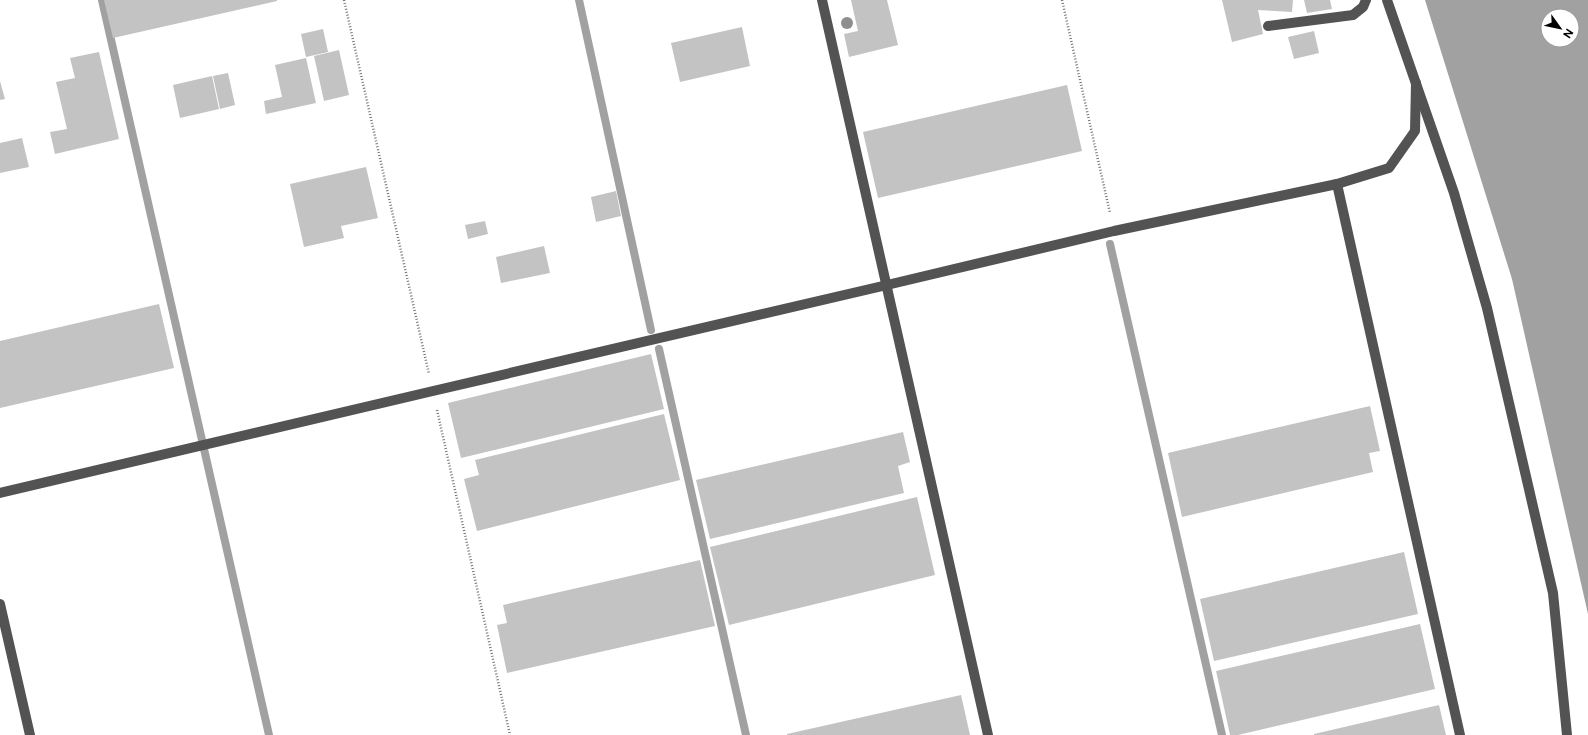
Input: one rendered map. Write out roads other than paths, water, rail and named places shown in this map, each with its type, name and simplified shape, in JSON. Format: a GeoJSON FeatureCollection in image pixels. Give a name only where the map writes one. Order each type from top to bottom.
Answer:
{"type":"FeatureCollection","features":[{"type":"Feature","properties":{"kind":"street"},"geometry":{"type":"LineString","coordinates":[[822,0],[988,735]]}},
{"type":"Feature","properties":{"kind":"street"},"geometry":{"type":"LineString","coordinates":[[1268,26],[1353,15],[1363,7],[1366,0]]}},
{"type":"Feature","properties":{"kind":"street"},"geometry":{"type":"LineString","coordinates":[[1387,0],[1454,193],[1489,315],[1553,593],[1567,735]]}},
{"type":"Feature","properties":{"kind":"street"},"geometry":{"type":"LineString","coordinates":[[0,493],[886,286],[1114,231],[1337,184],[1389,168],[1416,131],[1416,83]]}},
{"type":"Feature","properties":{"kind":"street"},"geometry":{"type":"LineString","coordinates":[[1337,184],[1460,735]]}},
{"type":"Feature","properties":{"kind":"street"},"geometry":{"type":"LineString","coordinates":[[0,604],[30,735]]}},
{"type":"Feature","properties":{"kind":"waterway"},"geometry":{"type":"LineString","coordinates":[[102,0],[269,735]]}},
{"type":"Feature","properties":{"kind":"waterway"},"geometry":{"type":"LineString","coordinates":[[579,0],[651,330]]}},
{"type":"Feature","properties":{"kind":"waterway"},"geometry":{"type":"LineString","coordinates":[[1110,244],[1222,735]]}},
{"type":"Feature","properties":{"kind":"waterway"},"geometry":{"type":"LineString","coordinates":[[659,349],[746,735]]}}]}
